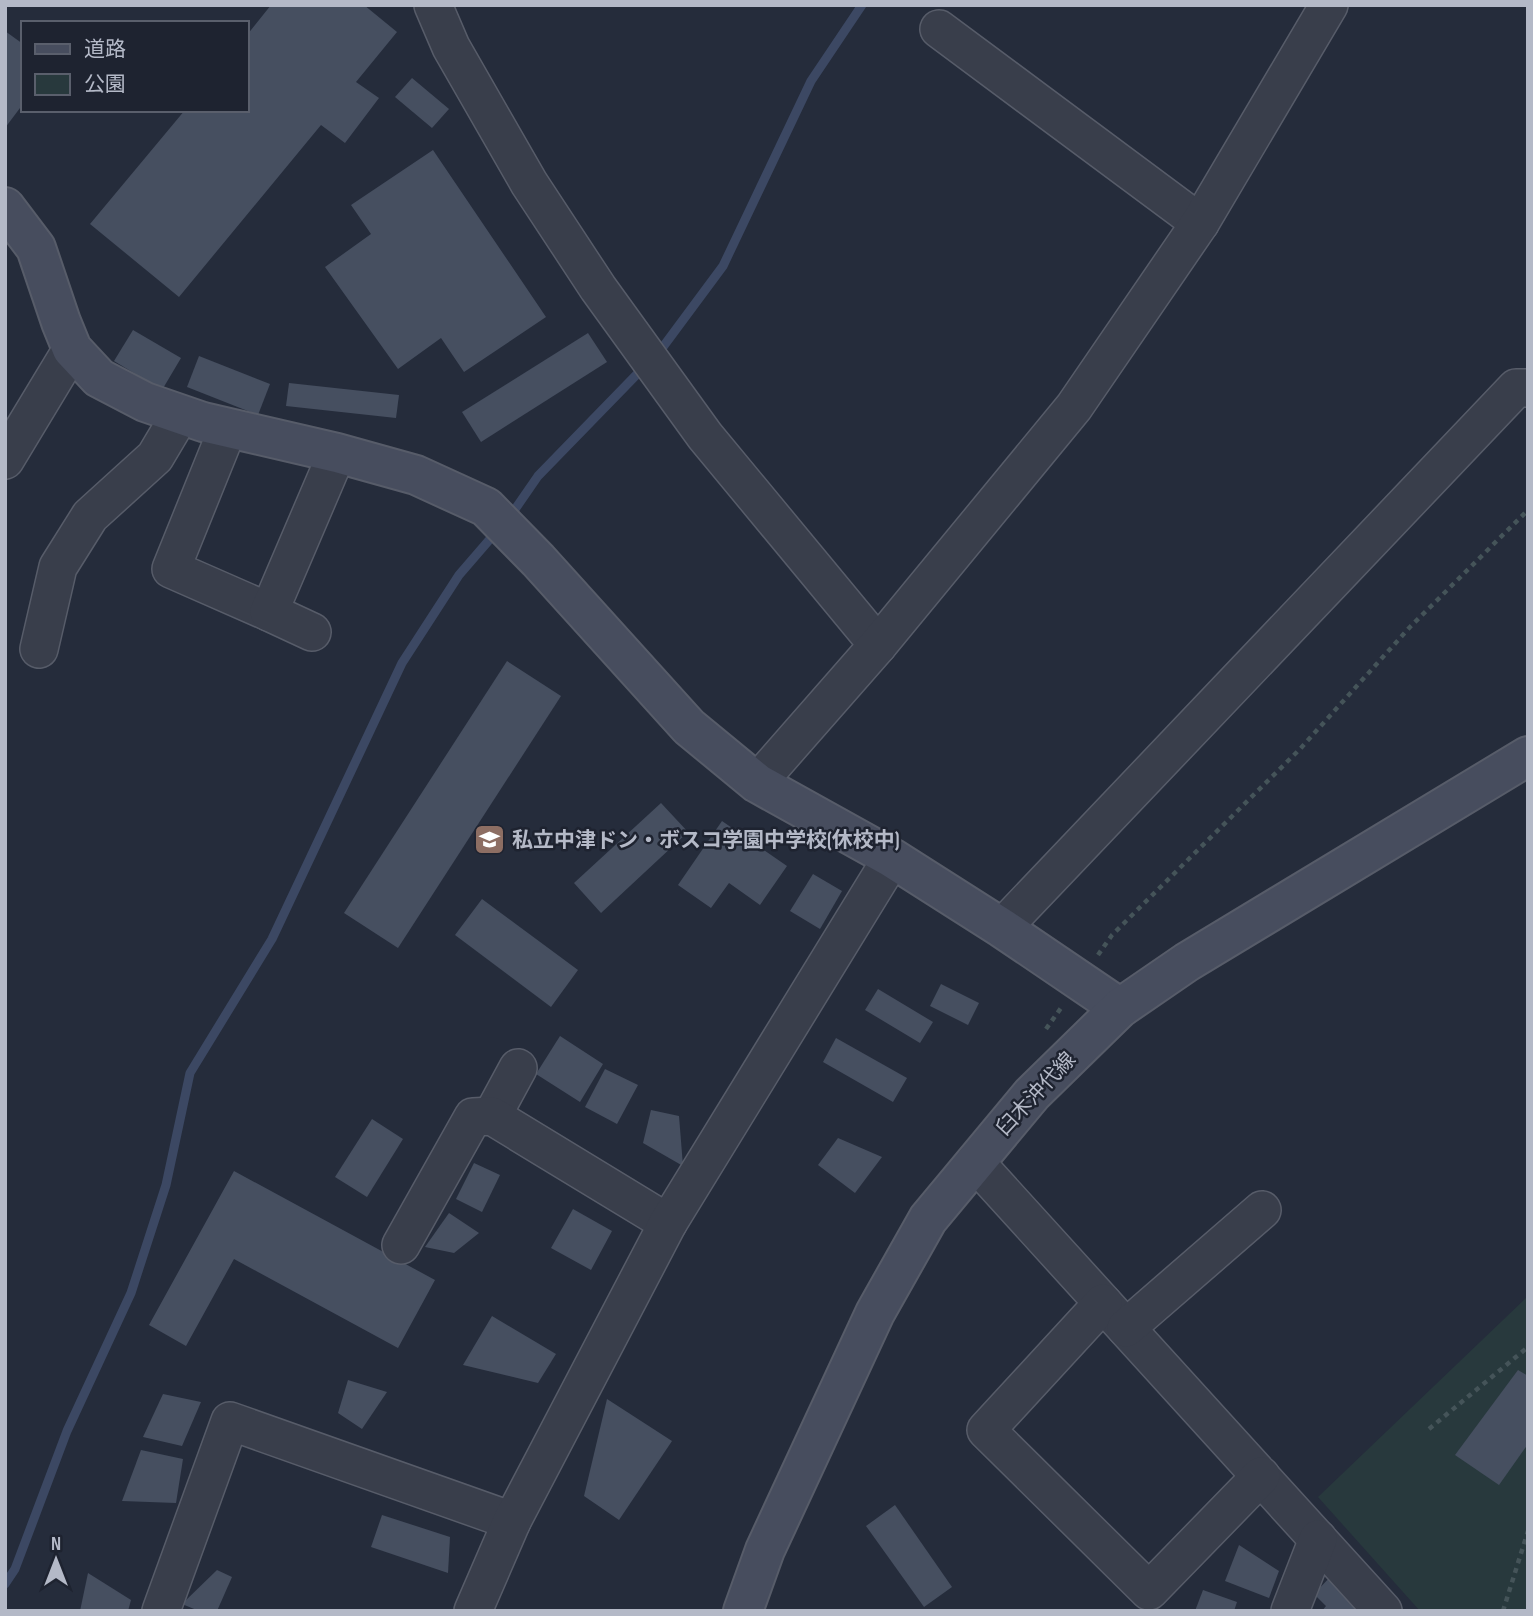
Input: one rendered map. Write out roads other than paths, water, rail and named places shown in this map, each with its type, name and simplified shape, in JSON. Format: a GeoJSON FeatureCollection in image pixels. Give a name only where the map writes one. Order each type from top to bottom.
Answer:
{"type":"FeatureCollection","features":[{"type":"Feature","properties":{"kind":"street"},"geometry":{"type":"LineString","coordinates":[[433,5],[451,47],[530,183],[598,288],[705,436],[878,645]]}},
{"type":"Feature","properties":{"kind":"street"},"geometry":{"type":"LineString","coordinates":[[757,783],[878,645],[1074,407],[1200,223],[1329,5]]}},
{"type":"Feature","properties":{"kind":"street"},"geometry":{"type":"LineString","coordinates":[[939,29],[1200,223]]}},
{"type":"Feature","properties":{"kind":"street"},"geometry":{"type":"LineString","coordinates":[[5,207],[36,248],[72,349],[99,378],[145,402],[180,415],[415,475],[486,507],[538,560],[689,727],[757,783],[892,858],[1120,1008]]}},
{"type":"Feature","properties":{"kind":"street"},"geometry":{"type":"LineString","coordinates":[[5,460],[72,349]]}},
{"type":"Feature","properties":{"kind":"street"},"geometry":{"type":"LineString","coordinates":[[1002,928],[1516,388],[1528,388]]}},
{"type":"Feature","properties":{"kind":"street"},"geometry":{"type":"LineString","coordinates":[[38,649],[58,567],[90,516],[155,457],[180,415]]}},
{"type":"Feature","properties":{"kind":"street"},"geometry":{"type":"LineString","coordinates":[[228,428],[171,569],[312,632]]}},
{"type":"Feature","properties":{"kind":"street"},"geometry":{"type":"LineString","coordinates":[[269,612],[337,453]]}},
{"type":"Feature","properties":{"kind":"street","name":"臼木沖代線"},"geometry":{"type":"LineString","coordinates":[[743,1611],[765,1550],[875,1313],[928,1219],[1032,1094],[1120,1008],[1187,962],[1528,756]]}},
{"type":"Feature","properties":{"kind":"street"},"geometry":{"type":"LineString","coordinates":[[473,1611],[512,1521],[668,1223],[892,858]]}},
{"type":"Feature","properties":{"kind":"street"},"geometry":{"type":"LineString","coordinates":[[492,1116],[518,1068]]}},
{"type":"Feature","properties":{"kind":"street"},"geometry":{"type":"LineString","coordinates":[[401,1245],[473,1117],[492,1116],[668,1223]]}},
{"type":"Feature","properties":{"kind":"street"},"geometry":{"type":"LineString","coordinates":[[975,1162],[1383,1611]]}},
{"type":"Feature","properties":{"kind":"street"},"geometry":{"type":"LineString","coordinates":[[1261,1476],[1149,1591],[986,1430],[1114,1316],[1262,1210]]}},
{"type":"Feature","properties":{"kind":"street"},"geometry":{"type":"LineString","coordinates":[[160,1611],[230,1421],[512,1521]]}},
{"type":"Feature","properties":{"kind":"street"},"geometry":{"type":"LineString","coordinates":[[1290,1611],[1318,1539]]}},
{"type":"Feature","properties":{"kind":"waterway"},"geometry":{"type":"LineString","coordinates":[[657,355],[723,266],[811,81],[862,5]]}},
{"type":"Feature","properties":{"kind":"waterway"},"geometry":{"type":"LineString","coordinates":[[509,518],[538,476],[644,367]]}},
{"type":"Feature","properties":{"kind":"waterway"},"geometry":{"type":"LineString","coordinates":[[5,1584],[15,1569],[67,1431],[131,1293],[166,1185],[190,1073],[272,939],[402,663],[459,575],[497,531]]}},
{"type":"Feature","properties":{"kind":"place","name":"私立中津ドン・ボスコ学園中学校(休校中)"},"geometry":{"type":"Point","coordinates":[489,840]}}]}
